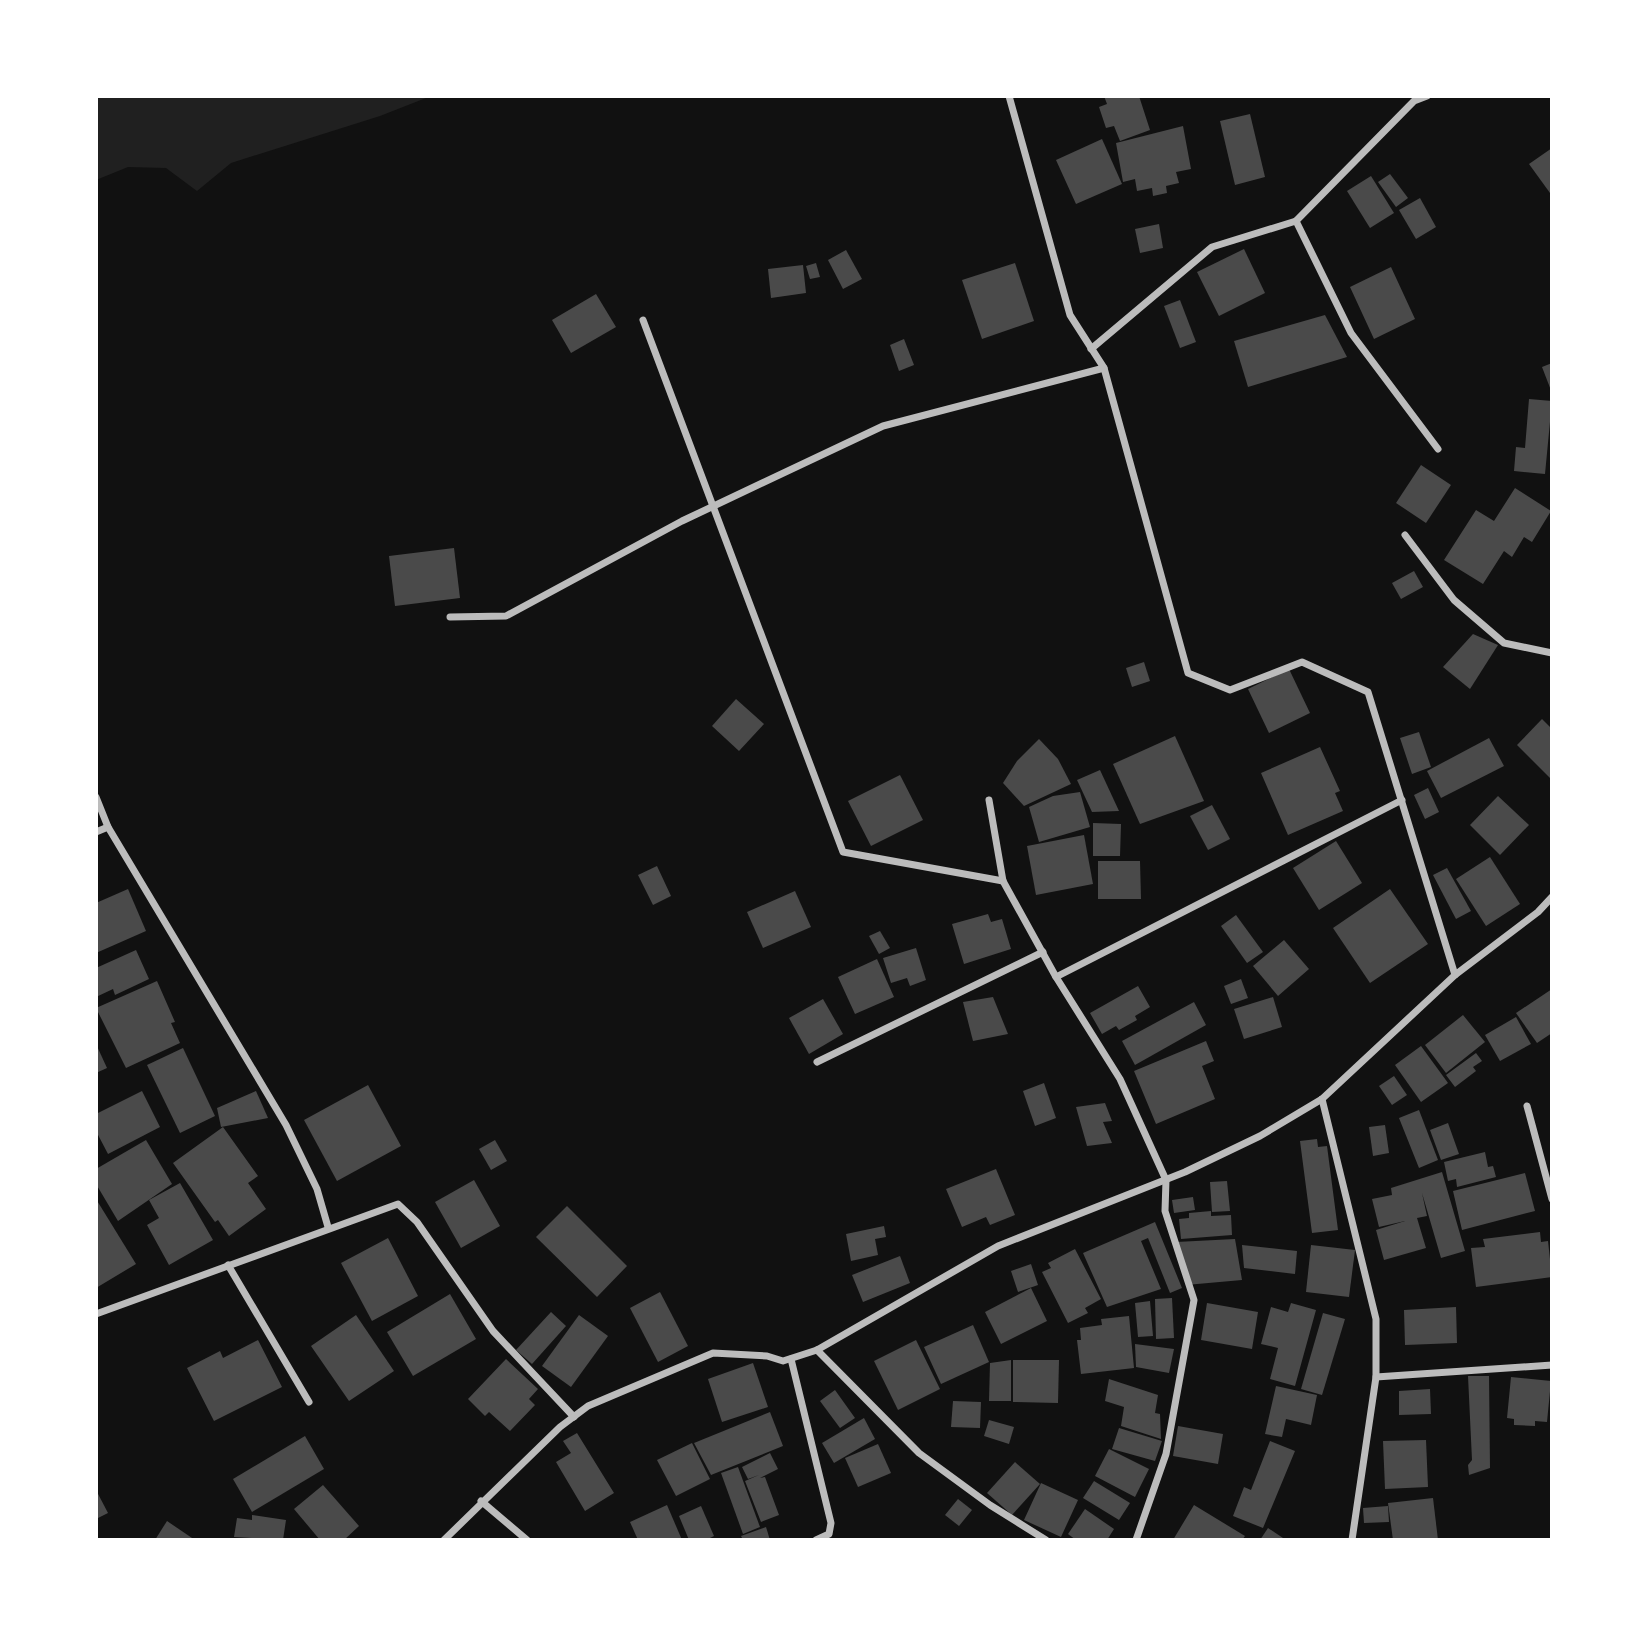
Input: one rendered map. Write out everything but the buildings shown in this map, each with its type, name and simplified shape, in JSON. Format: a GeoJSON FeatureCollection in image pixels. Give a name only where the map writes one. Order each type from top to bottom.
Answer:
{"type":"FeatureCollection","features":[{"type":"Feature","properties":{"kind":"street"},"geometry":{"type":"LineString","coordinates":[[1009,96],[1070,314],[1104,368],[1188,673],[1230,690],[1302,662],[1368,692],[1455,975]]}},
{"type":"Feature","properties":{"kind":"street"},"geometry":{"type":"LineString","coordinates":[[1091,349],[1212,247],[1296,221],[1413,99],[1427,96]]}},
{"type":"Feature","properties":{"kind":"street"},"geometry":{"type":"LineString","coordinates":[[1296,221],[1351,333],[1438,449]]}},
{"type":"Feature","properties":{"kind":"street"},"geometry":{"type":"LineString","coordinates":[[643,320],[843,852],[1003,881]]}},
{"type":"Feature","properties":{"kind":"street"},"geometry":{"type":"LineString","coordinates":[[450,617],[506,616],[712,507],[883,426],[1104,368]]}},
{"type":"Feature","properties":{"kind":"street"},"geometry":{"type":"LineString","coordinates":[[1405,535],[1454,600],[1504,643],[1552,653]]}},
{"type":"Feature","properties":{"kind":"street"},"geometry":{"type":"LineString","coordinates":[[96,797],[107,827],[286,1125],[317,1189],[328,1227]]}},
{"type":"Feature","properties":{"kind":"street"},"geometry":{"type":"LineString","coordinates":[[989,800],[1003,881],[1056,976],[1120,1079],[1166,1180],[1165,1211],[1194,1300],[1166,1454],[1136,1540]]}},
{"type":"Feature","properties":{"kind":"street"},"geometry":{"type":"LineString","coordinates":[[1056,976],[1402,800]]}},
{"type":"Feature","properties":{"kind":"street"},"geometry":{"type":"LineString","coordinates":[[96,832],[107,827]]}},
{"type":"Feature","properties":{"kind":"street"},"geometry":{"type":"LineString","coordinates":[[444,1540],[481,1501],[574,1417],[618,1392],[713,1353],[791,1359],[817,1350],[998,1246],[1166,1180],[1260,1136],[1322,1099],[1455,975],[1538,912],[1552,897]]}},
{"type":"Feature","properties":{"kind":"street"},"geometry":{"type":"LineString","coordinates":[[817,1062],[1043,952]]}},
{"type":"Feature","properties":{"kind":"street"},"geometry":{"type":"LineString","coordinates":[[1322,1099],[1376,1319],[1376,1377],[1352,1540]]}},
{"type":"Feature","properties":{"kind":"street"},"geometry":{"type":"LineString","coordinates":[[1527,1106],[1552,1198]]}},
{"type":"Feature","properties":{"kind":"street"},"geometry":{"type":"LineString","coordinates":[[96,1314],[328,1227],[398,1204],[417,1222],[493,1332],[574,1417]]}},
{"type":"Feature","properties":{"kind":"street"},"geometry":{"type":"LineString","coordinates":[[228,1265],[309,1402]]}},
{"type":"Feature","properties":{"kind":"street"},"geometry":{"type":"LineString","coordinates":[[817,1350],[919,1453],[990,1505],[1046,1540]]}},
{"type":"Feature","properties":{"kind":"street"},"geometry":{"type":"LineString","coordinates":[[791,1359],[831,1529],[838,1540]]}},
{"type":"Feature","properties":{"kind":"street"},"geometry":{"type":"LineString","coordinates":[[1376,1377],[1552,1365]]}},
{"type":"Feature","properties":{"kind":"street"},"geometry":{"type":"LineString","coordinates":[[481,1501],[527,1540]]}},
{"type":"Feature","properties":{"kind":"street"},"geometry":{"type":"LineString","coordinates":[[816,1540],[829,1534],[831,1529]]}},
{"type":"Feature","properties":{"kind":"shaded area"},"geometry":{"type":"Polygon","coordinates":[[[96,96],[431,96],[380,116],[231,163],[197,191],[166,168],[128,167],[96,180],[96,96]]]}}]}
